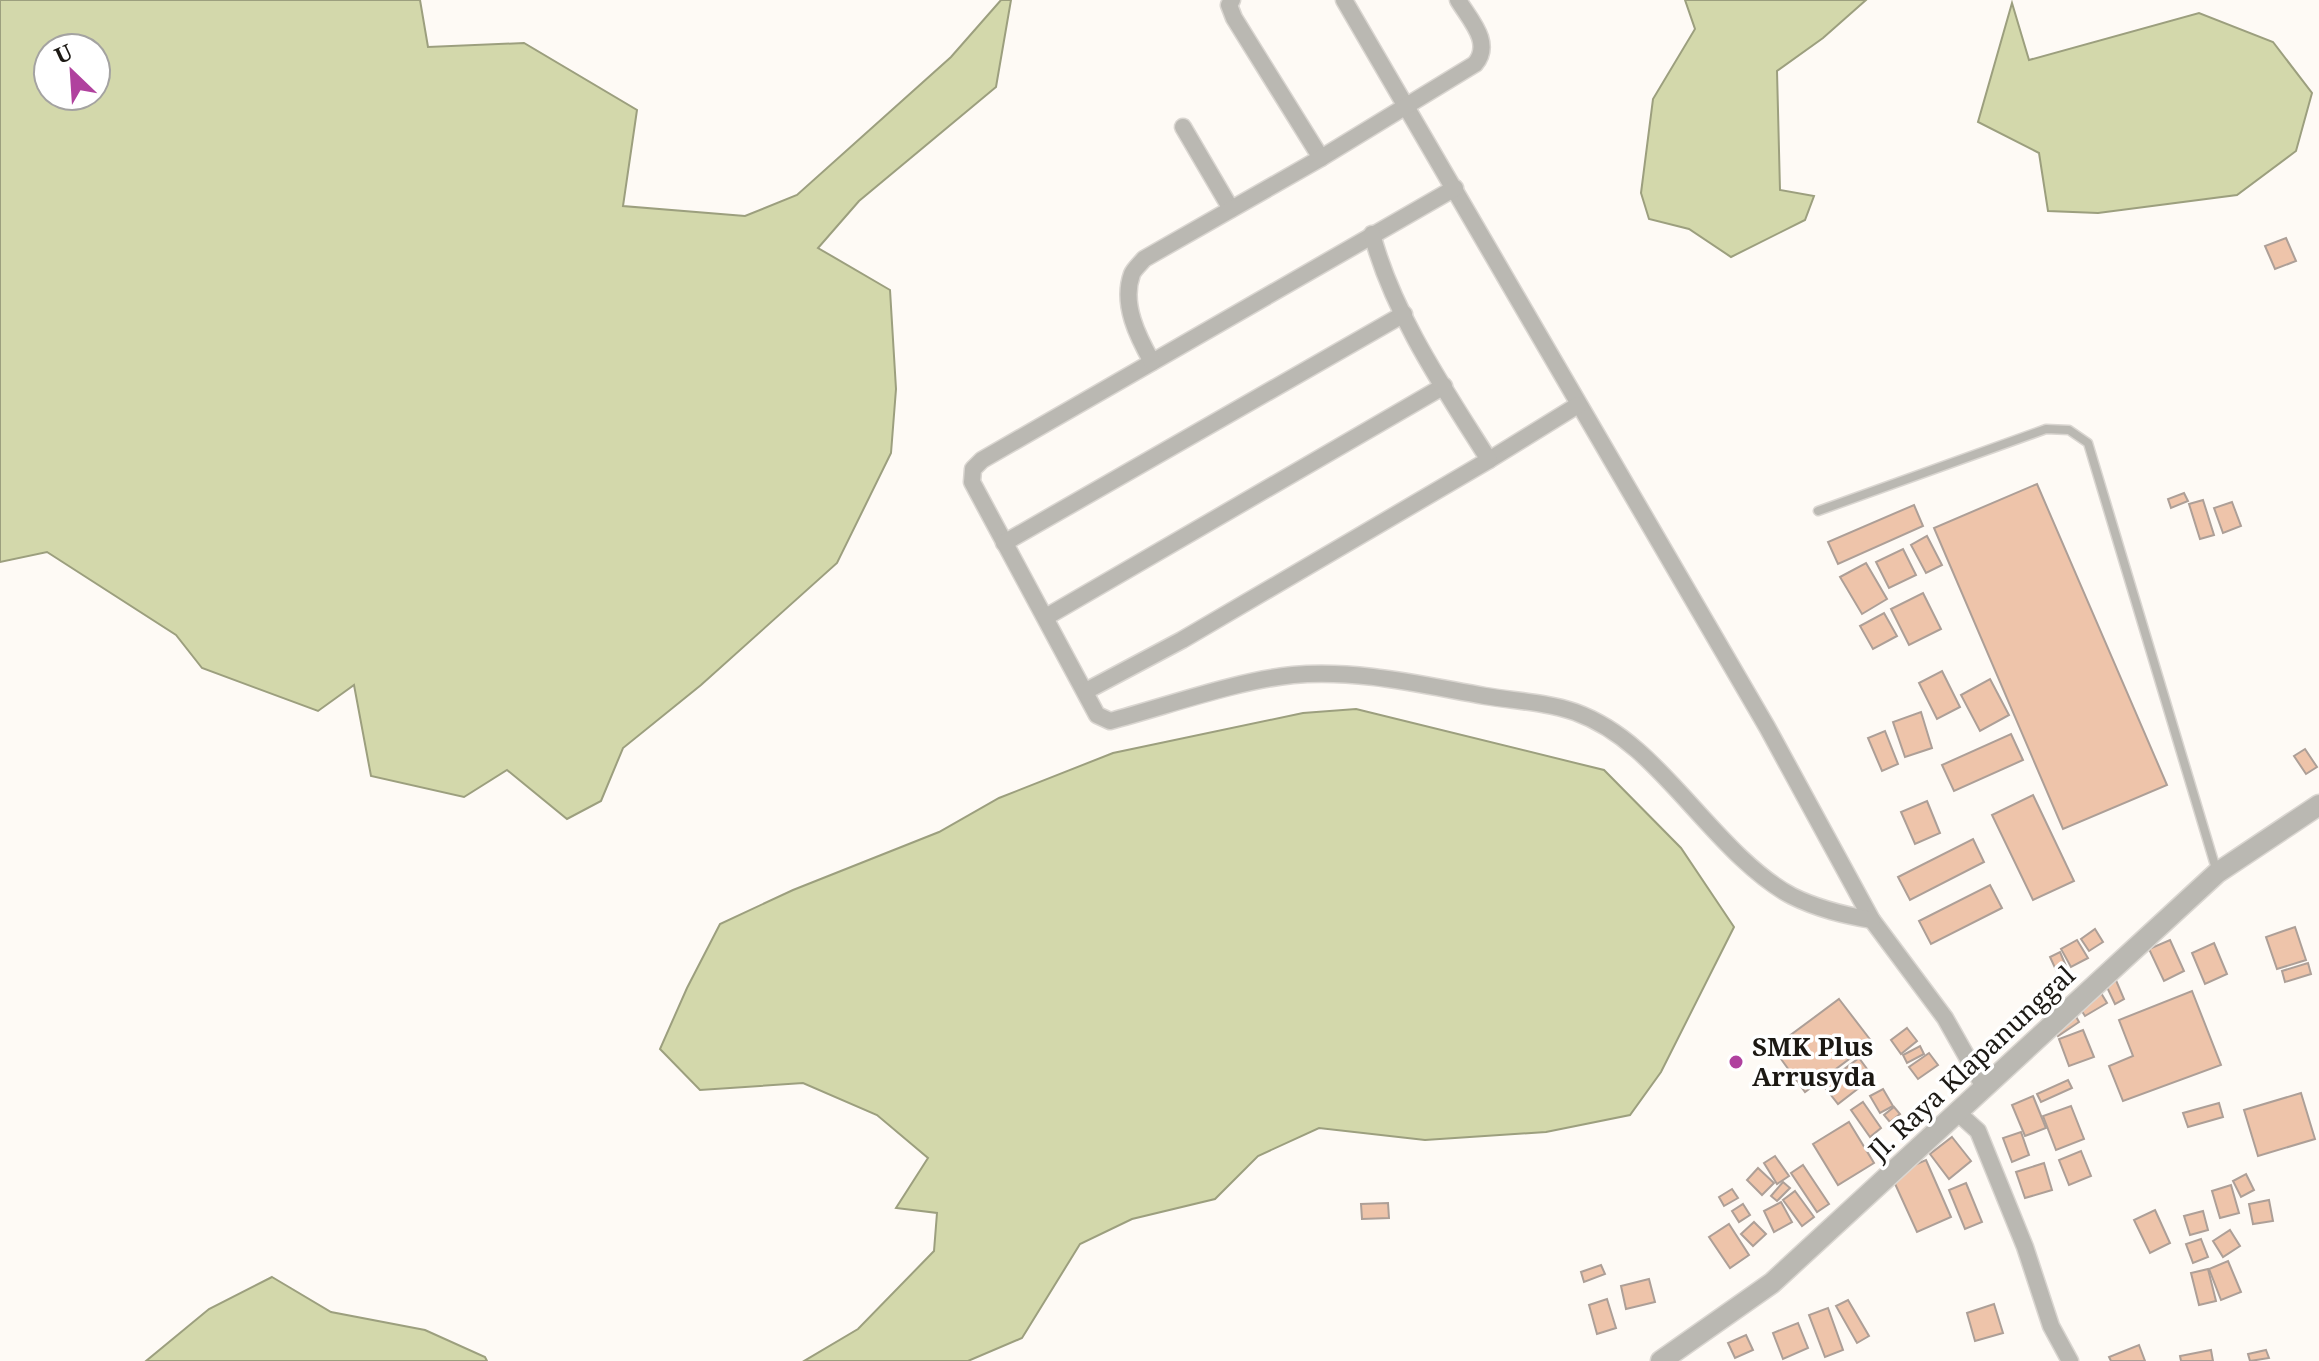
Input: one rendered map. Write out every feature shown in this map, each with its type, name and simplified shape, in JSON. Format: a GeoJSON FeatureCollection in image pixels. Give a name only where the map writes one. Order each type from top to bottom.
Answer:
{"type":"FeatureCollection","features":[{"type":"Feature","properties":{"kind":"street"},"geometry":{"type":"LineString","coordinates":[[1232,0],[1229,5],[1234,18],[1321,158]]}},
{"type":"Feature","properties":{"kind":"street"},"geometry":{"type":"LineString","coordinates":[[1344,0],[1767,727],[1872,920],[1945,1018],[1984,1087]]}},
{"type":"Feature","properties":{"kind":"street"},"geometry":{"type":"LineString","coordinates":[[1152,362],[1135,332],[1130,311],[1132,273],[1144,259],[1464,73],[1482,56],[1483,42],[1458,0]]}},
{"type":"Feature","properties":{"kind":"street"},"geometry":{"type":"LineString","coordinates":[[1183,127],[1231,209]]}},
{"type":"Feature","properties":{"kind":"street"},"geometry":{"type":"LineString","coordinates":[[1455,188],[982,460],[973,469],[972,482],[1097,715],[1110,721],[1250,683],[1292,675],[1330,674],[1393,680],[1551,706],[1577,713],[1616,734],[1638,751],[1744,858],[1788,894],[1833,913],[1872,920]]}},
{"type":"Feature","properties":{"kind":"street"},"geometry":{"type":"LineString","coordinates":[[1372,234],[1390,289],[1489,460]]}},
{"type":"Feature","properties":{"kind":"street"},"geometry":{"type":"LineString","coordinates":[[1004,543],[1404,314]]}},
{"type":"Feature","properties":{"kind":"street"},"geometry":{"type":"LineString","coordinates":[[1046,617],[1444,386]]}},
{"type":"Feature","properties":{"kind":"street"},"geometry":{"type":"LineString","coordinates":[[1086,691],[1182,640],[1578,405]]}},
{"type":"Feature","properties":{"kind":"street","name":"Jl. Raya Klapanunggal"},"geometry":{"type":"LineString","coordinates":[[1661,1361],[1772,1283],[2217,873],[2319,805]]}},
{"type":"Feature","properties":{"kind":"street"},"geometry":{"type":"LineString","coordinates":[[1957,1112],[1978,1131],[2025,1247],[2051,1326],[2070,1361]]}},
{"type":"Feature","properties":{"kind":"lane"},"geometry":{"type":"LineString","coordinates":[[1818,511],[2046,429],[2069,430],[2088,443],[2217,873]]}},
{"type":"Feature","properties":{"kind":"shaded area"},"geometry":{"type":"Polygon","coordinates":[[[0,0],[420,0],[428,47],[524,43],[637,110],[623,206],[745,216],[797,195],[951,57],[1001,0],[1011,0],[996,87],[859,201],[818,248],[890,290],[896,389],[891,453],[837,563],[701,685],[623,748],[601,801],[567,819],[507,770],[464,797],[371,776],[354,685],[318,711],[202,668],[176,635],[47,552],[0,562],[0,0]]]}},
{"type":"Feature","properties":{"kind":"shaded area"},"geometry":{"type":"Polygon","coordinates":[[[1685,0],[1866,0],[1823,38],[1777,71],[1780,190],[1814,196],[1805,220],[1731,257],[1689,229],[1649,219],[1641,193],[1653,99],[1695,29],[1685,0]]]}},
{"type":"Feature","properties":{"kind":"shaded area"},"geometry":{"type":"Polygon","coordinates":[[[2012,3],[2029,60],[2199,13],[2273,42],[2312,93],[2296,151],[2237,195],[2098,213],[2048,211],[2039,153],[1978,122],[2012,3]]]}},
{"type":"Feature","properties":{"kind":"shaded area"},"geometry":{"type":"Polygon","coordinates":[[[1356,709],[1604,770],[1681,848],[1734,927],[1661,1072],[1630,1115],[1546,1132],[1425,1140],[1319,1128],[1258,1156],[1215,1199],[1132,1219],[1080,1244],[1022,1338],[968,1361],[804,1361],[858,1329],[934,1251],[937,1213],[896,1208],[928,1158],[877,1115],[803,1083],[700,1090],[660,1049],[720,924],[793,890],[939,832],[999,798],[1113,753],[1303,713],[1356,709]]]}},
{"type":"Feature","properties":{"kind":"shaded area"},"geometry":{"type":"Polygon","coordinates":[[[272,1277],[331,1312],[425,1330],[485,1357],[487,1361],[146,1361],[209,1309],[272,1277]]]}},
{"type":"Feature","properties":{"kind":"building"},"geometry":{"type":"Polygon","coordinates":[[[2286,238],[2296,261],[2275,269],[2265,246],[2286,238]]]}},
{"type":"Feature","properties":{"kind":"building"},"geometry":{"type":"Polygon","coordinates":[[[2037,484],[2167,785],[2063,829],[1934,528],[2037,484]]]}},
{"type":"Feature","properties":{"kind":"building"},"geometry":{"type":"Polygon","coordinates":[[[2184,493],[2188,501],[2171,508],[2168,499],[2184,493]]]}},
{"type":"Feature","properties":{"kind":"building"},"geometry":{"type":"Polygon","coordinates":[[[2203,500],[2214,535],[2200,539],[2189,504],[2203,500]]]}},
{"type":"Feature","properties":{"kind":"building"},"geometry":{"type":"Polygon","coordinates":[[[2232,502],[2241,526],[2223,533],[2214,508],[2232,502]]]}},
{"type":"Feature","properties":{"kind":"building"},"geometry":{"type":"Polygon","coordinates":[[[1914,505],[1923,526],[1838,564],[1828,542],[1914,505]]]}},
{"type":"Feature","properties":{"kind":"building"},"geometry":{"type":"Polygon","coordinates":[[[1927,536],[1942,565],[1926,573],[1911,545],[1927,536]]]}},
{"type":"Feature","properties":{"kind":"building"},"geometry":{"type":"Polygon","coordinates":[[[1903,549],[1916,575],[1889,588],[1876,562],[1903,549]]]}},
{"type":"Feature","properties":{"kind":"building"},"geometry":{"type":"Polygon","coordinates":[[[1866,563],[1887,599],[1862,614],[1840,577],[1866,563]]]}},
{"type":"Feature","properties":{"kind":"building"},"geometry":{"type":"Polygon","coordinates":[[[1923,593],[1941,629],[1909,645],[1891,609],[1923,593]]]}},
{"type":"Feature","properties":{"kind":"building"},"geometry":{"type":"Polygon","coordinates":[[[1884,613],[1897,636],[1873,649],[1860,626],[1884,613]]]}},
{"type":"Feature","properties":{"kind":"building"},"geometry":{"type":"Polygon","coordinates":[[[1942,671],[1960,707],[1937,719],[1919,683],[1942,671]]]}},
{"type":"Feature","properties":{"kind":"building"},"geometry":{"type":"Polygon","coordinates":[[[1990,679],[2009,715],[1980,731],[1961,695],[1990,679]]]}},
{"type":"Feature","properties":{"kind":"building"},"geometry":{"type":"Polygon","coordinates":[[[1921,712],[1932,748],[1905,757],[1893,722],[1921,712]]]}},
{"type":"Feature","properties":{"kind":"building"},"geometry":{"type":"Polygon","coordinates":[[[1885,731],[1898,764],[1882,771],[1868,738],[1885,731]]]}},
{"type":"Feature","properties":{"kind":"building"},"geometry":{"type":"Polygon","coordinates":[[[2011,734],[2023,760],[1954,791],[1942,765],[2011,734]]]}},
{"type":"Feature","properties":{"kind":"building"},"geometry":{"type":"Polygon","coordinates":[[[2305,749],[2317,767],[2306,774],[2294,756],[2305,749]]]}},
{"type":"Feature","properties":{"kind":"building"},"geometry":{"type":"Polygon","coordinates":[[[2033,795],[2074,881],[2033,900],[1992,815],[2033,795]]]}},
{"type":"Feature","properties":{"kind":"building"},"geometry":{"type":"Polygon","coordinates":[[[1927,801],[1940,833],[1915,844],[1901,812],[1927,801]]]}},
{"type":"Feature","properties":{"kind":"building"},"geometry":{"type":"Polygon","coordinates":[[[1973,839],[1984,862],[1910,900],[1898,877],[1973,839]]]}},
{"type":"Feature","properties":{"kind":"building"},"geometry":{"type":"Polygon","coordinates":[[[1990,885],[2002,908],[1931,944],[1919,921],[1990,885]]]}},
{"type":"Feature","properties":{"kind":"building"},"geometry":{"type":"Polygon","coordinates":[[[2295,927],[2306,960],[2277,969],[2266,937],[2295,927]]]}},
{"type":"Feature","properties":{"kind":"building"},"geometry":{"type":"Polygon","coordinates":[[[2095,929],[2103,942],[2089,951],[2081,939],[2095,929]]]}},
{"type":"Feature","properties":{"kind":"building"},"geometry":{"type":"Polygon","coordinates":[[[2077,940],[2088,958],[2071,967],[2061,949],[2077,940]]]}},
{"type":"Feature","properties":{"kind":"building"},"geometry":{"type":"Polygon","coordinates":[[[2170,940],[2184,971],[2164,981],[2149,949],[2170,940]]]}},
{"type":"Feature","properties":{"kind":"building"},"geometry":{"type":"Polygon","coordinates":[[[2214,943],[2227,974],[2205,984],[2192,953],[2214,943]]]}},
{"type":"Feature","properties":{"kind":"building"},"geometry":{"type":"Polygon","coordinates":[[[2060,952],[2066,966],[2056,970],[2050,957],[2060,952]]]}},
{"type":"Feature","properties":{"kind":"building"},"geometry":{"type":"Polygon","coordinates":[[[2308,963],[2311,974],[2285,982],[2282,971],[2308,963]]]}},
{"type":"Feature","properties":{"kind":"building"},"geometry":{"type":"Polygon","coordinates":[[[2115,978],[2124,999],[2115,1004],[2105,983],[2115,978]]]}},
{"type":"Feature","properties":{"kind":"building"},"geometry":{"type":"Polygon","coordinates":[[[2098,988],[2107,1003],[2085,1016],[2076,1002],[2098,988]]]}},
{"type":"Feature","properties":{"kind":"building"},"geometry":{"type":"Polygon","coordinates":[[[2192,991],[2221,1065],[2123,1101],[2109,1066],[2133,1056],[2119,1020],[2192,991]]]}},
{"type":"Feature","properties":{"kind":"building"},"geometry":{"type":"Polygon","coordinates":[[[1839,999],[1872,1042],[1805,1092],[1773,1048],[1839,999]]]}},
{"type":"Feature","properties":{"kind":"building"},"geometry":{"type":"Polygon","coordinates":[[[2074,1013],[2079,1022],[2058,1036],[2052,1026],[2074,1013]]]}},
{"type":"Feature","properties":{"kind":"building"},"geometry":{"type":"Polygon","coordinates":[[[1907,1028],[1917,1041],[1901,1054],[1891,1040],[1907,1028]]]}},
{"type":"Feature","properties":{"kind":"building"},"geometry":{"type":"Polygon","coordinates":[[[2083,1030],[2094,1057],[2069,1066],[2059,1039],[2083,1030]]]}},
{"type":"Feature","properties":{"kind":"building"},"geometry":{"type":"Polygon","coordinates":[[[1920,1046],[1924,1054],[1907,1063],[1903,1055],[1920,1046]]]}},
{"type":"Feature","properties":{"kind":"building"},"geometry":{"type":"Polygon","coordinates":[[[1929,1053],[1938,1065],[1918,1079],[1909,1067],[1929,1053]]]}},
{"type":"Feature","properties":{"kind":"building"},"geometry":{"type":"Polygon","coordinates":[[[1859,1058],[1873,1077],[1838,1104],[1823,1085],[1859,1058]]]}},
{"type":"Feature","properties":{"kind":"building"},"geometry":{"type":"Polygon","coordinates":[[[2068,1080],[2072,1088],[2041,1102],[2037,1094],[2068,1080]]]}},
{"type":"Feature","properties":{"kind":"building"},"geometry":{"type":"Polygon","coordinates":[[[1883,1089],[1893,1106],[1880,1113],[1870,1096],[1883,1089]]]}},
{"type":"Feature","properties":{"kind":"building"},"geometry":{"type":"Polygon","coordinates":[[[2301,1093],[2315,1139],[2258,1156],[2244,1110],[2301,1093]]]}},
{"type":"Feature","properties":{"kind":"building"},"geometry":{"type":"Polygon","coordinates":[[[2033,1096],[2046,1128],[2025,1136],[2012,1105],[2033,1096]]]}},
{"type":"Feature","properties":{"kind":"building"},"geometry":{"type":"Polygon","coordinates":[[[1863,1102],[1881,1128],[1870,1137],[1851,1110],[1863,1102]]]}},
{"type":"Feature","properties":{"kind":"building"},"geometry":{"type":"Polygon","coordinates":[[[2219,1103],[2223,1117],[2188,1127],[2183,1113],[2219,1103]]]}},
{"type":"Feature","properties":{"kind":"building"},"geometry":{"type":"Polygon","coordinates":[[[2071,1106],[2084,1139],[2056,1150],[2043,1116],[2071,1106]]]}},
{"type":"Feature","properties":{"kind":"building"},"geometry":{"type":"Polygon","coordinates":[[[1894,1107],[1900,1114],[1890,1122],[1884,1115],[1894,1107]]]}},
{"type":"Feature","properties":{"kind":"building"},"geometry":{"type":"Polygon","coordinates":[[[1849,1122],[1874,1163],[1838,1185],[1813,1144],[1849,1122]]]}},
{"type":"Feature","properties":{"kind":"building"},"geometry":{"type":"Polygon","coordinates":[[[2021,1132],[2029,1155],[2012,1162],[2003,1138],[2021,1132]]]}},
{"type":"Feature","properties":{"kind":"building"},"geometry":{"type":"Polygon","coordinates":[[[1952,1137],[1971,1161],[1949,1179],[1930,1154],[1952,1137]]]}},
{"type":"Feature","properties":{"kind":"building"},"geometry":{"type":"Polygon","coordinates":[[[2081,1151],[2091,1176],[2069,1185],[2059,1160],[2081,1151]]]}},
{"type":"Feature","properties":{"kind":"building"},"geometry":{"type":"Polygon","coordinates":[[[1775,1156],[1789,1176],[1777,1184],[1764,1163],[1775,1156]]]}},
{"type":"Feature","properties":{"kind":"building"},"geometry":{"type":"Polygon","coordinates":[[[1926,1160],[1951,1217],[1917,1232],[1891,1175],[1926,1160]]]}},
{"type":"Feature","properties":{"kind":"building"},"geometry":{"type":"Polygon","coordinates":[[[2044,1163],[2052,1190],[2025,1198],[2016,1172],[2044,1163]]]}},
{"type":"Feature","properties":{"kind":"building"},"geometry":{"type":"Polygon","coordinates":[[[1803,1165],[1829,1204],[1817,1212],[1791,1173],[1803,1165]]]}},
{"type":"Feature","properties":{"kind":"building"},"geometry":{"type":"Polygon","coordinates":[[[1758,1168],[1774,1183],[1762,1195],[1747,1180],[1758,1168]]]}},
{"type":"Feature","properties":{"kind":"building"},"geometry":{"type":"Polygon","coordinates":[[[2246,1174],[2254,1190],[2241,1197],[2233,1181],[2246,1174]]]}},
{"type":"Feature","properties":{"kind":"building"},"geometry":{"type":"Polygon","coordinates":[[[1783,1182],[1790,1188],[1777,1201],[1771,1196],[1783,1182]]]}},
{"type":"Feature","properties":{"kind":"building"},"geometry":{"type":"Polygon","coordinates":[[[1966,1183],[1982,1222],[1965,1229],[1949,1190],[1966,1183]]]}},
{"type":"Feature","properties":{"kind":"building"},"geometry":{"type":"Polygon","coordinates":[[[2231,1185],[2239,1213],[2220,1218],[2212,1191],[2231,1185]]]}},
{"type":"Feature","properties":{"kind":"building"},"geometry":{"type":"Polygon","coordinates":[[[1732,1189],[1738,1198],[1724,1206],[1719,1197],[1732,1189]]]}},
{"type":"Feature","properties":{"kind":"building"},"geometry":{"type":"Polygon","coordinates":[[[1795,1191],[1814,1217],[1802,1226],[1783,1200],[1795,1191]]]}},
{"type":"Feature","properties":{"kind":"building"},"geometry":{"type":"Polygon","coordinates":[[[2269,1200],[2273,1221],[2253,1224],[2249,1204],[2269,1200]]]}},
{"type":"Feature","properties":{"kind":"building"},"geometry":{"type":"Polygon","coordinates":[[[1781,1202],[1792,1222],[1774,1232],[1764,1211],[1781,1202]]]}},
{"type":"Feature","properties":{"kind":"building"},"geometry":{"type":"Polygon","coordinates":[[[1388,1203],[1389,1218],[1362,1219],[1361,1204],[1388,1203]]]}},
{"type":"Feature","properties":{"kind":"building"},"geometry":{"type":"Polygon","coordinates":[[[1743,1204],[1750,1215],[1739,1222],[1732,1211],[1743,1204]]]}},
{"type":"Feature","properties":{"kind":"building"},"geometry":{"type":"Polygon","coordinates":[[[2155,1210],[2170,1243],[2150,1253],[2134,1220],[2155,1210]]]}},
{"type":"Feature","properties":{"kind":"building"},"geometry":{"type":"Polygon","coordinates":[[[2203,1211],[2208,1230],[2190,1235],[2184,1216],[2203,1211]]]}},
{"type":"Feature","properties":{"kind":"building"},"geometry":{"type":"Polygon","coordinates":[[[1754,1222],[1766,1234],[1753,1246],[1741,1234],[1754,1222]]]}},
{"type":"Feature","properties":{"kind":"building"},"geometry":{"type":"Polygon","coordinates":[[[1729,1224],[1749,1255],[1730,1268],[1709,1237],[1729,1224]]]}},
{"type":"Feature","properties":{"kind":"building"},"geometry":{"type":"Polygon","coordinates":[[[2230,1230],[2240,1246],[2223,1257],[2213,1241],[2230,1230]]]}},
{"type":"Feature","properties":{"kind":"building"},"geometry":{"type":"Polygon","coordinates":[[[2201,1239],[2208,1257],[2193,1263],[2186,1244],[2201,1239]]]}},
{"type":"Feature","properties":{"kind":"building"},"geometry":{"type":"Polygon","coordinates":[[[2228,1261],[2241,1292],[2221,1300],[2209,1269],[2228,1261]]]}},
{"type":"Feature","properties":{"kind":"building"},"geometry":{"type":"Polygon","coordinates":[[[1601,1265],[1605,1274],[1584,1282],[1581,1272],[1601,1265]]]}},
{"type":"Feature","properties":{"kind":"building"},"geometry":{"type":"Polygon","coordinates":[[[2208,1269],[2216,1301],[2199,1305],[2191,1273],[2208,1269]]]}},
{"type":"Feature","properties":{"kind":"building"},"geometry":{"type":"Polygon","coordinates":[[[1649,1279],[1655,1302],[1626,1309],[1621,1286],[1649,1279]]]}},
{"type":"Feature","properties":{"kind":"building"},"geometry":{"type":"Polygon","coordinates":[[[1607,1299],[1616,1328],[1597,1334],[1589,1305],[1607,1299]]]}},
{"type":"Feature","properties":{"kind":"building"},"geometry":{"type":"Polygon","coordinates":[[[1848,1300],[1869,1336],[1857,1343],[1836,1306],[1848,1300]]]}},
{"type":"Feature","properties":{"kind":"building"},"geometry":{"type":"Polygon","coordinates":[[[1994,1304],[2003,1333],[1975,1341],[1967,1313],[1994,1304]]]}},
{"type":"Feature","properties":{"kind":"building"},"geometry":{"type":"Polygon","coordinates":[[[1828,1308],[1843,1350],[1825,1357],[1809,1315],[1828,1308]]]}},
{"type":"Feature","properties":{"kind":"building"},"geometry":{"type":"Polygon","coordinates":[[[1798,1323],[1808,1348],[1783,1359],[1773,1333],[1798,1323]]]}},
{"type":"Feature","properties":{"kind":"building"},"geometry":{"type":"Polygon","coordinates":[[[1746,1335],[1753,1350],[1735,1358],[1728,1343],[1746,1335]]]}},
{"type":"Feature","properties":{"kind":"building"},"geometry":{"type":"Polygon","coordinates":[[[2139,1345],[2145,1361],[2111,1361],[2109,1357],[2139,1345]]]}},
{"type":"Feature","properties":{"kind":"building"},"geometry":{"type":"Polygon","coordinates":[[[2211,1350],[2213,1361],[2181,1361],[2180,1356],[2211,1350]]]}},
{"type":"Feature","properties":{"kind":"building"},"geometry":{"type":"Polygon","coordinates":[[[2266,1350],[2269,1358],[2250,1361],[2248,1354],[2266,1350]]]}},
{"type":"Feature","properties":{"kind":"place","name":"SMK Plus Arrusyda"},"geometry":{"type":"Point","coordinates":[1736,1062]}}]}
